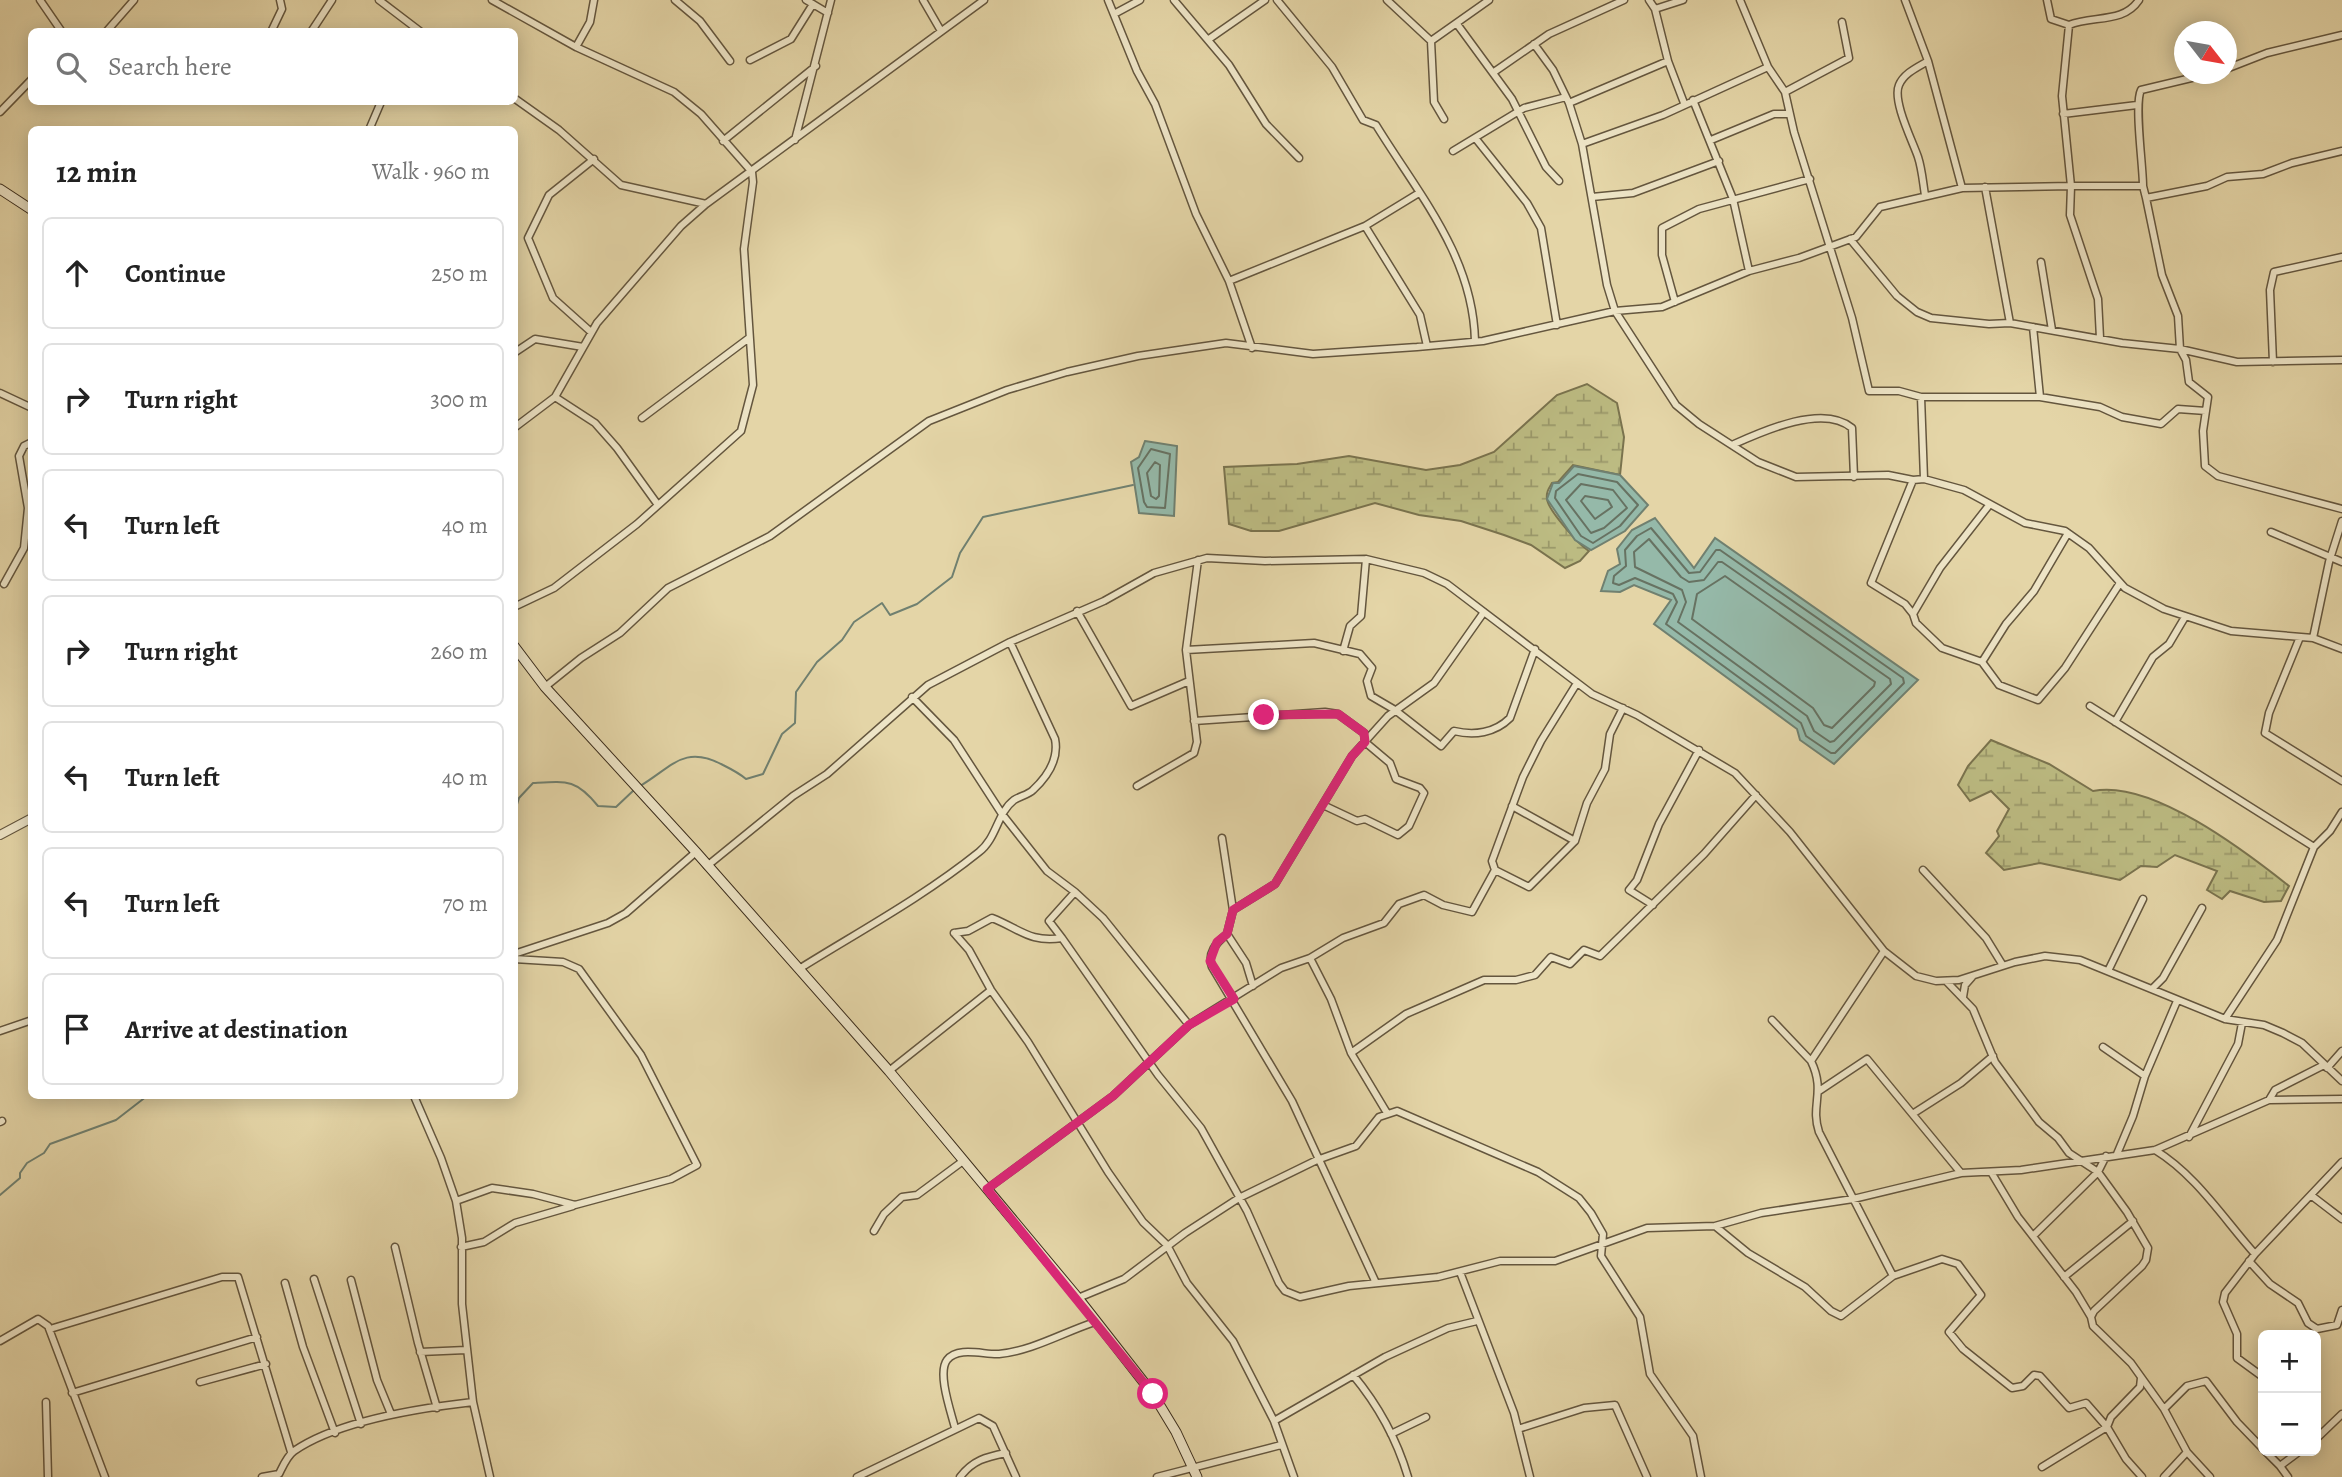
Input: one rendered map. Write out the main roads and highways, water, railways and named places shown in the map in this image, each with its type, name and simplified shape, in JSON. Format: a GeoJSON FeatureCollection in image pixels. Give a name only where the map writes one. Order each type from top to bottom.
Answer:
{"type":"FeatureCollection","features":[{"type":"Feature","properties":{"kind":"main road"},"geometry":{"type":"LineString","coordinates":[[0,189],[28,207]]}},
{"type":"Feature","properties":{"kind":"main road"},"geometry":{"type":"LineString","coordinates":[[518,651],[545,687],[696,852],[889,1072],[1078,1298],[1153,1394],[1197,1477]]}},
{"type":"Feature","properties":{"kind":"water"},"geometry":{"type":"Polygon","coordinates":[[[1145,441],[1177,446],[1174,516],[1139,513],[1131,462],[1139,457],[1145,441]]]}},
{"type":"Feature","properties":{"kind":"water"},"geometry":{"type":"Polygon","coordinates":[[[1574,466],[1620,475],[1648,505],[1625,531],[1591,550],[1575,540],[1547,499],[1553,483],[1559,483],[1574,466]]]}},
{"type":"Feature","properties":{"kind":"water"},"geometry":{"type":"Polygon","coordinates":[[[1655,518],[1694,568],[1715,538],[1918,680],[1834,764],[1800,740],[1797,729],[1654,624],[1671,600],[1634,585],[1620,592],[1601,591],[1608,571],[1620,564],[1617,549],[1632,530],[1655,518]]]}},
{"type":"Feature","properties":{"kind":"waterway"},"geometry":{"type":"LineString","coordinates":[[640,786],[670,765],[688,757],[710,759],[746,779],[763,774],[782,734],[795,723],[796,692],[817,662],[842,640],[854,622],[882,603],[890,615],[917,604],[952,577],[960,553],[983,517],[1133,485]]}},
{"type":"Feature","properties":{"kind":"waterway"},"geometry":{"type":"LineString","coordinates":[[518,801],[533,783],[563,782],[577,786],[598,806],[616,807],[635,789]]}},
{"type":"Feature","properties":{"kind":"waterway"},"geometry":{"type":"LineString","coordinates":[[0,1195],[20,1178],[20,1173],[27,1163],[44,1153],[50,1144],[116,1120],[143,1099]]}}]}
